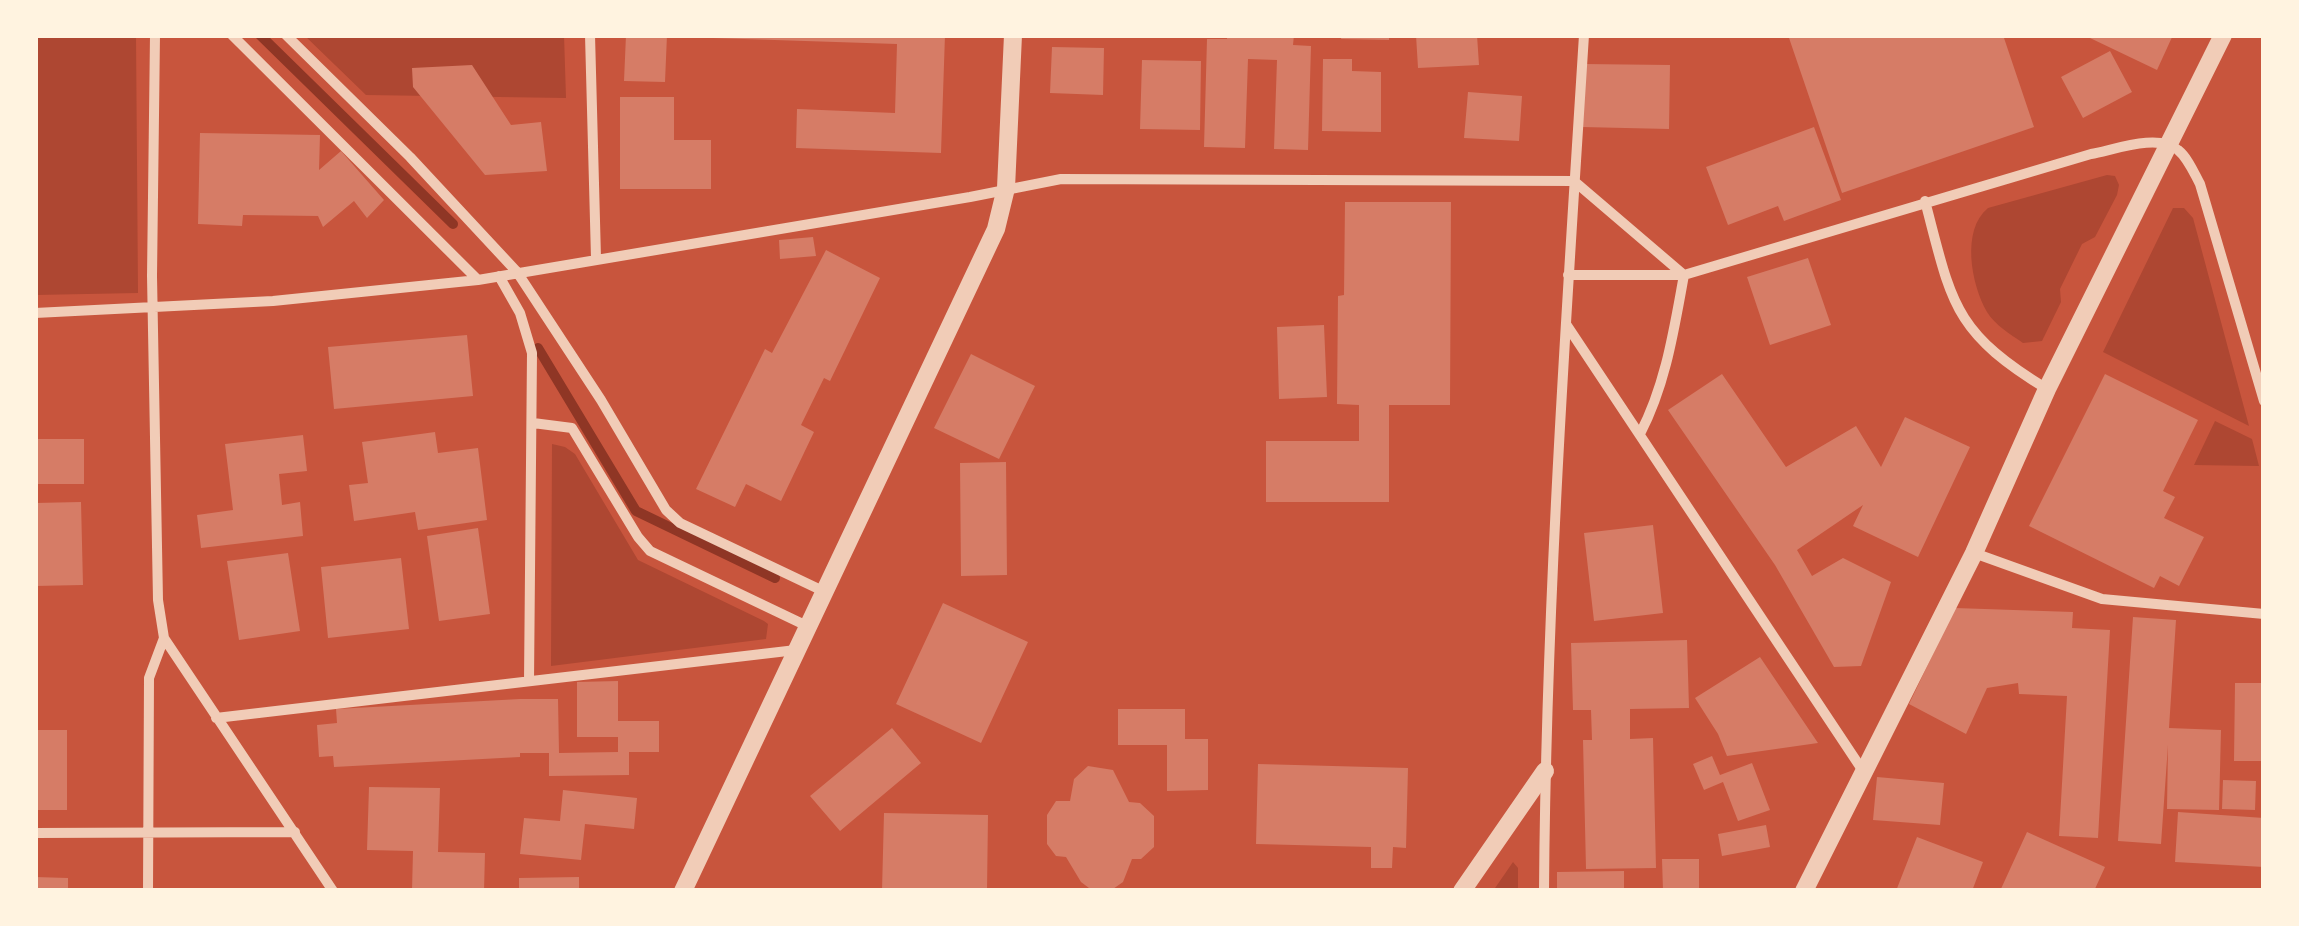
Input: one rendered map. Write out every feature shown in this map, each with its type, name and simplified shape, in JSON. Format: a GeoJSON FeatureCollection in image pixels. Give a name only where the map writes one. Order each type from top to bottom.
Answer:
{"type":"FeatureCollection","features":[{"type":"Feature","properties":{"kind":"street"},"geometry":{"type":"LineString","coordinates":[[155,35],[153,308],[158,600],[164,638],[333,891]]}},
{"type":"Feature","properties":{"kind":"street"},"geometry":{"type":"LineString","coordinates":[[232,35],[478,280]]}},
{"type":"Feature","properties":{"kind":"street"},"geometry":{"type":"LineString","coordinates":[[286,35],[410,157],[518,272],[666,510],[680,523],[823,592]]}},
{"type":"Feature","properties":{"kind":"street"},"geometry":{"type":"LineString","coordinates":[[590,35],[596,258]]}},
{"type":"Feature","properties":{"kind":"street"},"geometry":{"type":"LineString","coordinates":[[683,891],[996,229],[1006,188],[1013,35]]}},
{"type":"Feature","properties":{"kind":"street"},"geometry":{"type":"LineString","coordinates":[[1544,891],[1545,771],[1568,274],[1584,35]]}},
{"type":"Feature","properties":{"kind":"street"},"geometry":{"type":"LineString","coordinates":[[1804,891],[1974,552],[2047,389],[2223,35]]}},
{"type":"Feature","properties":{"kind":"street"},"geometry":{"type":"LineString","coordinates":[[1568,274],[1684,274],[2091,154],[2142,145],[2170,145],[2183,155],[2204,195],[2264,401]]}},
{"type":"Feature","properties":{"kind":"street"},"geometry":{"type":"LineString","coordinates":[[35,313],[272,301],[478,280],[1062,179],[1574,181],[1684,274]]}},
{"type":"Feature","properties":{"kind":"street"},"geometry":{"type":"LineString","coordinates":[[1925,201],[1946,282],[1967,326],[2008,365],[2047,389]]}},
{"type":"Feature","properties":{"kind":"street"},"geometry":{"type":"LineString","coordinates":[[1640,434],[1663,376],[1684,274]]}},
{"type":"Feature","properties":{"kind":"street"},"geometry":{"type":"LineString","coordinates":[[500,276],[520,314],[532,354],[530,681]]}},
{"type":"Feature","properties":{"kind":"street"},"geometry":{"type":"LineString","coordinates":[[1566,324],[1863,771]]}},
{"type":"Feature","properties":{"kind":"street"},"geometry":{"type":"LineString","coordinates":[[533,424],[564,424],[572,428],[650,551],[806,626]]}},
{"type":"Feature","properties":{"kind":"street"},"geometry":{"type":"LineString","coordinates":[[1974,552],[2102,599],[2264,614]]}},
{"type":"Feature","properties":{"kind":"street"},"geometry":{"type":"LineString","coordinates":[[148,891],[148,678],[164,638]]}},
{"type":"Feature","properties":{"kind":"street"},"geometry":{"type":"LineString","coordinates":[[216,718],[796,650]]}},
{"type":"Feature","properties":{"kind":"street"},"geometry":{"type":"LineString","coordinates":[[1462,891],[1545,771]]}},
{"type":"Feature","properties":{"kind":"street"},"geometry":{"type":"LineString","coordinates":[[35,833],[295,832]]}},
{"type":"Feature","properties":{"kind":"shaded area"},"geometry":{"type":"Polygon","coordinates":[[[35,35],[136,35],[138,293],[35,295],[35,35]]]}},
{"type":"Feature","properties":{"kind":"shaded area"},"geometry":{"type":"Polygon","coordinates":[[[304,35],[564,35],[566,98],[366,95],[304,35]]]}},
{"type":"Feature","properties":{"kind":"shaded area"},"geometry":{"type":"Polygon","coordinates":[[[2115,176],[2119,185],[2117,195],[2095,237],[2082,244],[2060,289],[2061,302],[2042,341],[2023,343],[1990,317],[1981,300],[1971,258],[1974,230],[1980,218],[1988,208],[2115,176]]]}},
{"type":"Feature","properties":{"kind":"shaded area"},"geometry":{"type":"Polygon","coordinates":[[[2173,208],[2184,208],[2193,218],[2249,426],[2103,352],[2173,208]]]}},
{"type":"Feature","properties":{"kind":"shaded area"},"geometry":{"type":"Polygon","coordinates":[[[2215,421],[2252,439],[2259,466],[2194,465],[2215,421]]]}},
{"type":"Feature","properties":{"kind":"shaded area"},"geometry":{"type":"Polygon","coordinates":[[[552,444],[575,454],[638,560],[764,621],[768,624],[766,639],[551,666],[552,444]]]}},
{"type":"Feature","properties":{"kind":"shaded area"},"geometry":{"type":"Polygon","coordinates":[[[1513,862],[1518,868],[1518,891],[1493,891],[1513,862]]]}},
{"type":"Feature","properties":{"kind":"building"},"geometry":{"type":"Polygon","coordinates":[[[626,35],[667,35],[665,82],[624,81],[626,35]]]}},
{"type":"Feature","properties":{"kind":"building"},"geometry":{"type":"Polygon","coordinates":[[[713,35],[945,35],[941,153],[796,148],[797,109],[895,113],[897,44],[713,35]]]}},
{"type":"Feature","properties":{"kind":"building"},"geometry":{"type":"Polygon","coordinates":[[[1227,35],[1294,35],[1293,45],[1311,46],[1308,150],[1274,149],[1277,60],[1248,59],[1245,148],[1204,147],[1207,39],[1227,39],[1227,35]]]}},
{"type":"Feature","properties":{"kind":"building"},"geometry":{"type":"Polygon","coordinates":[[[1342,35],[1389,35],[1389,40],[1341,39],[1342,35]]]}},
{"type":"Feature","properties":{"kind":"building"},"geometry":{"type":"Polygon","coordinates":[[[1416,35],[1477,35],[1479,65],[1418,68],[1416,35]]]}},
{"type":"Feature","properties":{"kind":"building"},"geometry":{"type":"Polygon","coordinates":[[[1788,35],[2003,35],[2034,127],[1842,193],[1788,35]]]}},
{"type":"Feature","properties":{"kind":"building"},"geometry":{"type":"Polygon","coordinates":[[[2173,35],[2157,70],[2090,38],[2173,35]]]}},
{"type":"Feature","properties":{"kind":"building"},"geometry":{"type":"Polygon","coordinates":[[[1052,47],[1104,48],[1103,95],[1050,93],[1052,47]]]}},
{"type":"Feature","properties":{"kind":"building"},"geometry":{"type":"Polygon","coordinates":[[[2110,51],[2132,92],[2083,118],[2061,77],[2110,51]]]}},
{"type":"Feature","properties":{"kind":"building"},"geometry":{"type":"Polygon","coordinates":[[[1323,59],[1352,59],[1352,71],[1381,72],[1381,132],[1322,131],[1323,59]]]}},
{"type":"Feature","properties":{"kind":"building"},"geometry":{"type":"Polygon","coordinates":[[[1142,60],[1201,61],[1200,130],[1140,129],[1142,60]]]}},
{"type":"Feature","properties":{"kind":"building"},"geometry":{"type":"Polygon","coordinates":[[[1583,64],[1670,65],[1669,129],[1582,127],[1583,64]]]}},
{"type":"Feature","properties":{"kind":"building"},"geometry":{"type":"Polygon","coordinates":[[[472,65],[511,125],[541,122],[547,171],[485,175],[413,87],[412,68],[472,65]]]}},
{"type":"Feature","properties":{"kind":"building"},"geometry":{"type":"Polygon","coordinates":[[[1468,92],[1522,96],[1519,141],[1464,138],[1468,92]]]}},
{"type":"Feature","properties":{"kind":"building"},"geometry":{"type":"Polygon","coordinates":[[[620,97],[674,97],[674,140],[711,140],[711,189],[620,189],[620,97]]]}},
{"type":"Feature","properties":{"kind":"building"},"geometry":{"type":"Polygon","coordinates":[[[1814,127],[1841,200],[1784,221],[1778,206],[1728,225],[1706,167],[1814,127]]]}},
{"type":"Feature","properties":{"kind":"building"},"geometry":{"type":"Polygon","coordinates":[[[200,133],[320,135],[319,170],[341,151],[384,200],[367,218],[354,201],[323,227],[318,216],[243,215],[242,226],[198,224],[200,133]]]}},
{"type":"Feature","properties":{"kind":"building"},"geometry":{"type":"Polygon","coordinates":[[[1345,202],[1451,202],[1450,405],[1389,405],[1389,502],[1266,502],[1266,441],[1359,441],[1359,405],[1337,404],[1338,296],[1344,295],[1345,202]]]}},
{"type":"Feature","properties":{"kind":"building"},"geometry":{"type":"Polygon","coordinates":[[[813,237],[816,256],[780,259],[779,240],[813,237]]]}},
{"type":"Feature","properties":{"kind":"building"},"geometry":{"type":"Polygon","coordinates":[[[826,250],[880,278],[830,381],[824,378],[801,425],[814,432],[781,501],[746,484],[735,507],[696,489],[765,349],[772,353],[826,250]]]}},
{"type":"Feature","properties":{"kind":"building"},"geometry":{"type":"Polygon","coordinates":[[[1808,258],[1831,325],[1770,345],[1747,277],[1808,258]]]}},
{"type":"Feature","properties":{"kind":"building"},"geometry":{"type":"Polygon","coordinates":[[[1324,325],[1327,397],[1279,399],[1277,327],[1324,325]]]}},
{"type":"Feature","properties":{"kind":"building"},"geometry":{"type":"Polygon","coordinates":[[[467,335],[473,396],[334,409],[328,347],[467,335]]]}},
{"type":"Feature","properties":{"kind":"building"},"geometry":{"type":"Polygon","coordinates":[[[971,354],[1035,386],[999,459],[934,428],[971,354]]]}},
{"type":"Feature","properties":{"kind":"building"},"geometry":{"type":"Polygon","coordinates":[[[1722,374],[1786,467],[1856,426],[1881,467],[1905,417],[1970,447],[1918,557],[1853,526],[1863,505],[1797,550],[1812,576],[1843,558],[1891,582],[1861,666],[1834,667],[1775,565],[1668,410],[1722,374]]]}},
{"type":"Feature","properties":{"kind":"building"},"geometry":{"type":"Polygon","coordinates":[[[2105,374],[2198,420],[2163,491],[2175,497],[2164,518],[2204,537],[2179,586],[2160,576],[2154,588],[2029,526],[2105,374]]]}},
{"type":"Feature","properties":{"kind":"building"},"geometry":{"type":"Polygon","coordinates":[[[435,432],[438,453],[478,448],[487,520],[418,530],[415,512],[354,521],[349,485],[368,483],[362,442],[435,432]]]}},
{"type":"Feature","properties":{"kind":"building"},"geometry":{"type":"Polygon","coordinates":[[[303,435],[307,471],[279,474],[282,505],[300,502],[303,536],[201,548],[197,515],[233,510],[225,444],[303,435]]]}},
{"type":"Feature","properties":{"kind":"building"},"geometry":{"type":"Polygon","coordinates":[[[35,439],[84,439],[84,484],[35,484],[35,439]]]}},
{"type":"Feature","properties":{"kind":"building"},"geometry":{"type":"Polygon","coordinates":[[[1006,462],[1007,575],[961,576],[960,463],[1006,462]]]}},
{"type":"Feature","properties":{"kind":"building"},"geometry":{"type":"Polygon","coordinates":[[[81,502],[83,585],[35,586],[35,503],[81,502]]]}},
{"type":"Feature","properties":{"kind":"building"},"geometry":{"type":"Polygon","coordinates":[[[1653,525],[1663,613],[1594,621],[1584,533],[1653,525]]]}},
{"type":"Feature","properties":{"kind":"building"},"geometry":{"type":"Polygon","coordinates":[[[478,528],[490,614],[439,621],[427,536],[478,528]]]}},
{"type":"Feature","properties":{"kind":"building"},"geometry":{"type":"Polygon","coordinates":[[[288,553],[300,631],[239,640],[227,561],[288,553]]]}},
{"type":"Feature","properties":{"kind":"building"},"geometry":{"type":"Polygon","coordinates":[[[401,558],[409,629],[328,638],[321,567],[401,558]]]}},
{"type":"Feature","properties":{"kind":"building"},"geometry":{"type":"Polygon","coordinates":[[[943,603],[1028,642],[981,743],[896,704],[943,603]]]}},
{"type":"Feature","properties":{"kind":"building"},"geometry":{"type":"Polygon","coordinates":[[[1955,608],[2073,612],[2072,628],[2110,630],[2098,838],[2059,836],[2067,696],[2019,694],[2018,683],[1987,688],[1966,734],[1909,704],[1955,608]]]}},
{"type":"Feature","properties":{"kind":"building"},"geometry":{"type":"Polygon","coordinates":[[[2133,617],[2176,620],[2169,728],[2221,730],[2219,810],[2167,809],[2168,745],[2161,844],[2118,841],[2133,617]]]}},
{"type":"Feature","properties":{"kind":"building"},"geometry":{"type":"Polygon","coordinates":[[[1687,640],[1689,708],[1630,709],[1630,739],[1653,738],[1656,868],[1586,869],[1583,740],[1592,740],[1591,710],[1573,710],[1571,643],[1687,640]]]}},
{"type":"Feature","properties":{"kind":"building"},"geometry":{"type":"Polygon","coordinates":[[[1760,657],[1818,743],[1727,756],[1695,698],[1760,657]]]}},
{"type":"Feature","properties":{"kind":"building"},"geometry":{"type":"Polygon","coordinates":[[[618,681],[618,721],[659,721],[659,752],[629,752],[629,775],[549,776],[549,753],[334,767],[333,756],[319,757],[317,725],[337,723],[336,709],[520,699],[558,699],[559,753],[618,752],[618,737],[577,737],[577,682],[618,681]]]}},
{"type":"Feature","properties":{"kind":"building"},"geometry":{"type":"Polygon","coordinates":[[[2235,683],[2264,683],[2264,761],[2234,761],[2235,683]]]}},
{"type":"Feature","properties":{"kind":"building"},"geometry":{"type":"Polygon","coordinates":[[[1118,709],[1185,709],[1185,739],[1208,739],[1208,790],[1167,791],[1167,745],[1118,745],[1118,709]]]}},
{"type":"Feature","properties":{"kind":"building"},"geometry":{"type":"Polygon","coordinates":[[[892,728],[921,763],[840,831],[810,796],[892,728]]]}},
{"type":"Feature","properties":{"kind":"building"},"geometry":{"type":"Polygon","coordinates":[[[35,730],[67,730],[67,810],[35,810],[35,730]]]}},
{"type":"Feature","properties":{"kind":"building"},"geometry":{"type":"Polygon","coordinates":[[[1712,756],[1720,775],[1752,763],[1770,810],[1738,821],[1723,782],[1704,790],[1693,764],[1712,756]]]}},
{"type":"Feature","properties":{"kind":"building"},"geometry":{"type":"Polygon","coordinates":[[[1258,764],[1408,768],[1406,848],[1393,847],[1392,868],[1371,868],[1371,847],[1256,844],[1258,764]]]}},
{"type":"Feature","properties":{"kind":"building"},"geometry":{"type":"Polygon","coordinates":[[[1088,766],[1113,770],[1129,802],[1140,803],[1154,816],[1154,847],[1141,859],[1132,859],[1123,882],[1113,889],[1089,888],[1066,857],[1056,856],[1047,844],[1047,815],[1056,801],[1070,801],[1074,779],[1088,766]]]}},
{"type":"Feature","properties":{"kind":"building"},"geometry":{"type":"Polygon","coordinates":[[[1877,777],[1944,783],[1940,825],[1873,820],[1877,777]]]}},
{"type":"Feature","properties":{"kind":"building"},"geometry":{"type":"Polygon","coordinates":[[[2223,780],[2256,781],[2255,810],[2222,809],[2223,780]]]}},
{"type":"Feature","properties":{"kind":"building"},"geometry":{"type":"Polygon","coordinates":[[[369,787],[440,788],[438,852],[485,853],[484,891],[412,891],[413,851],[367,850],[369,787]]]}},
{"type":"Feature","properties":{"kind":"building"},"geometry":{"type":"Polygon","coordinates":[[[563,790],[637,798],[634,829],[585,824],[581,860],[520,854],[524,818],[560,821],[563,790]]]}},
{"type":"Feature","properties":{"kind":"building"},"geometry":{"type":"Polygon","coordinates":[[[2178,812],[2264,818],[2264,867],[2175,862],[2178,812]]]}},
{"type":"Feature","properties":{"kind":"building"},"geometry":{"type":"Polygon","coordinates":[[[884,813],[988,815],[987,891],[882,891],[884,813]]]}},
{"type":"Feature","properties":{"kind":"building"},"geometry":{"type":"Polygon","coordinates":[[[1766,825],[1770,847],[1722,856],[1718,834],[1766,825]]]}},
{"type":"Feature","properties":{"kind":"building"},"geometry":{"type":"Polygon","coordinates":[[[2027,832],[2105,867],[2094,891],[2000,891],[2027,832]]]}},
{"type":"Feature","properties":{"kind":"building"},"geometry":{"type":"Polygon","coordinates":[[[1917,837],[1983,862],[1972,891],[1896,891],[1917,837]]]}},
{"type":"Feature","properties":{"kind":"building"},"geometry":{"type":"Polygon","coordinates":[[[1662,859],[1699,859],[1699,891],[1663,891],[1662,859]]]}},
{"type":"Feature","properties":{"kind":"building"},"geometry":{"type":"Polygon","coordinates":[[[1624,871],[1624,891],[1557,891],[1557,872],[1624,871]]]}},
{"type":"Feature","properties":{"kind":"building"},"geometry":{"type":"Polygon","coordinates":[[[35,877],[68,878],[68,891],[35,891],[35,877]]]}},
{"type":"Feature","properties":{"kind":"building"},"geometry":{"type":"Polygon","coordinates":[[[579,877],[579,891],[519,891],[519,878],[579,877]]]}},
{"type":"Feature","properties":{"kind":"waterway"},"geometry":{"type":"LineString","coordinates":[[260,35],[453,224]]}},
{"type":"Feature","properties":{"kind":"waterway"},"geometry":{"type":"LineString","coordinates":[[538,348],[636,511],[775,578]]}}]}
